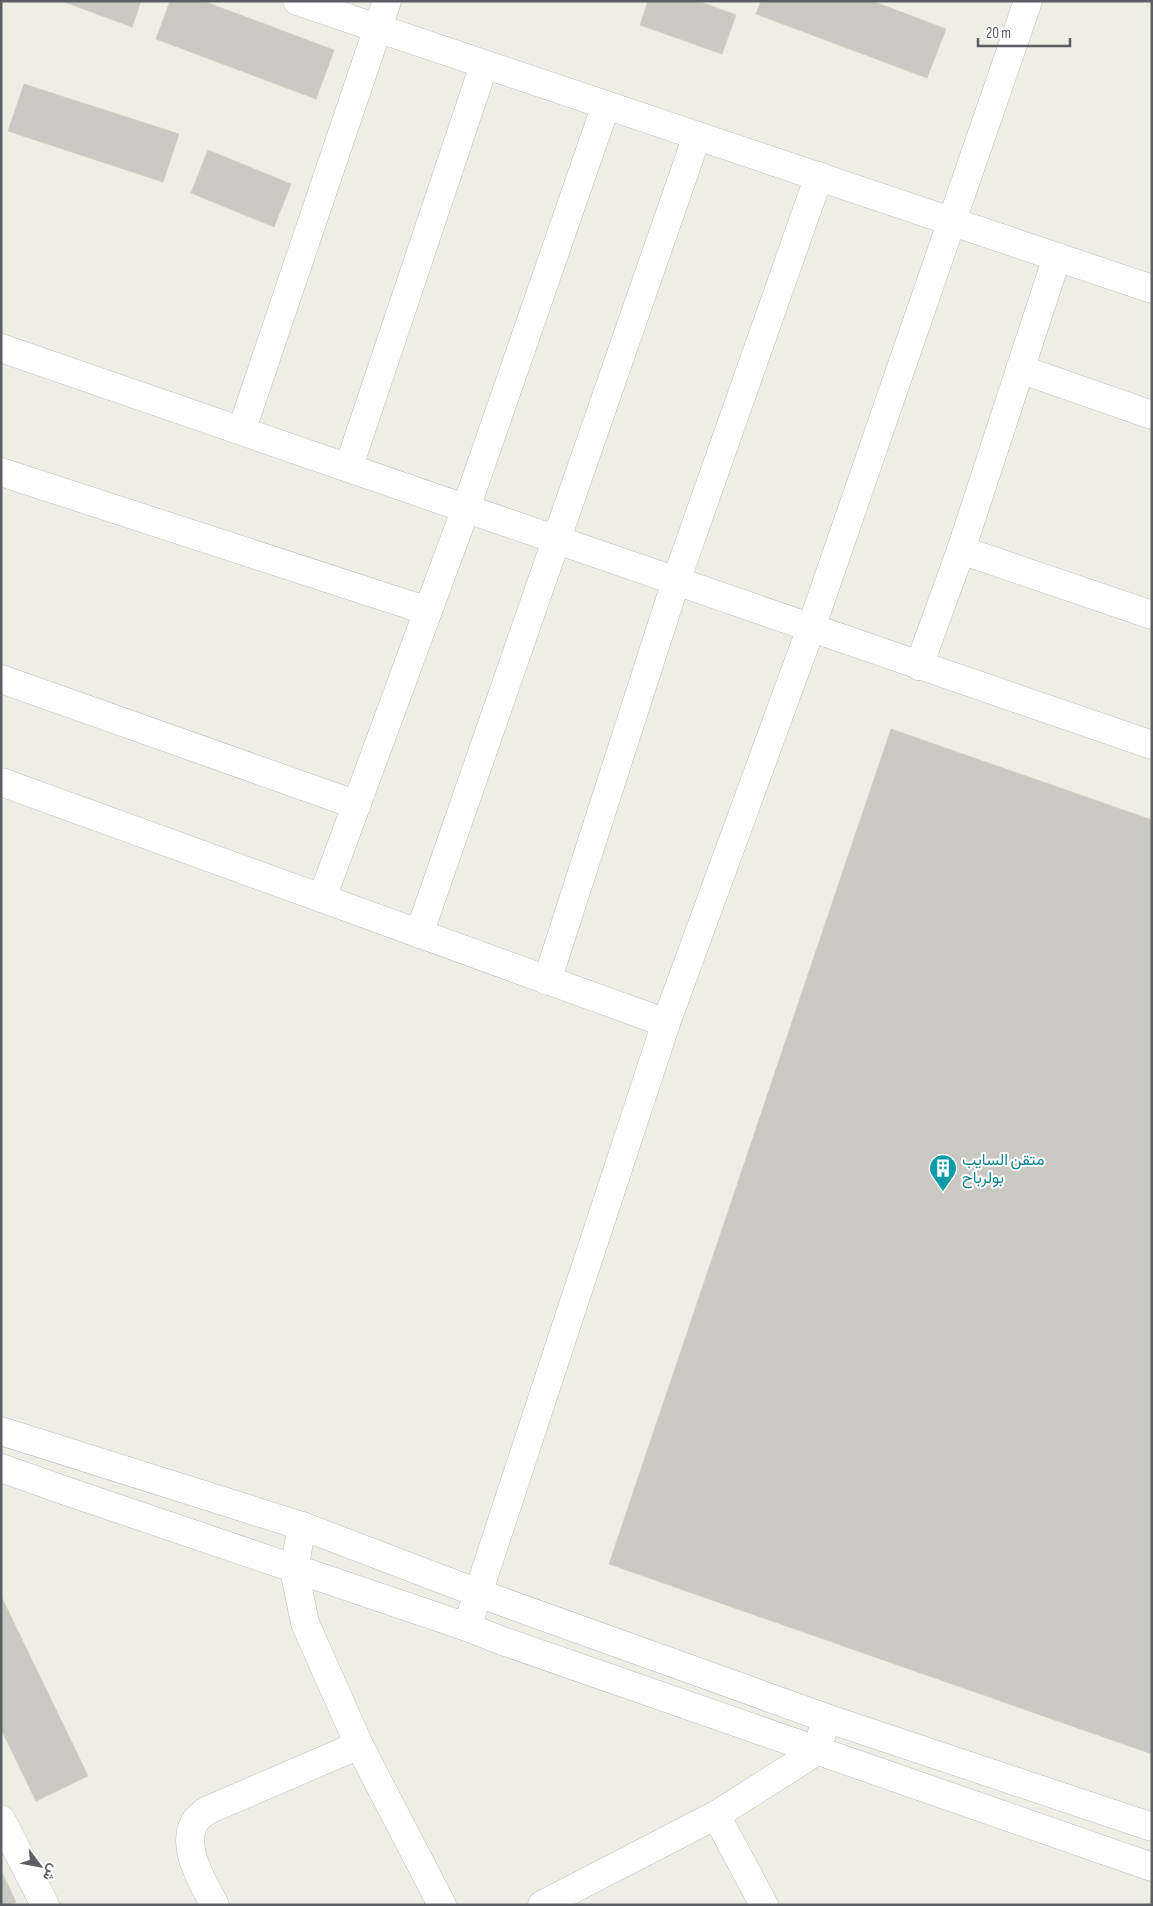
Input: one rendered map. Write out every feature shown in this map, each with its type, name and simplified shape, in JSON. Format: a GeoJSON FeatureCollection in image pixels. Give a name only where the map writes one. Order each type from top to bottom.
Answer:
{"type":"FeatureCollection","features":[{"type":"Feature","properties":{"kind":"street"},"geometry":{"type":"LineString","coordinates":[[296,1],[1152,289]]}},
{"type":"Feature","properties":{"kind":"street"},"geometry":{"type":"LineString","coordinates":[[242,429],[386,1]]}},
{"type":"Feature","properties":{"kind":"street"},"geometry":{"type":"LineString","coordinates":[[467,1627],[666,1024],[811,628],[1028,1]]}},
{"type":"Feature","properties":{"kind":"street"},"geometry":{"type":"LineString","coordinates":[[348,466],[484,65]]}},
{"type":"Feature","properties":{"kind":"street"},"geometry":{"type":"LineString","coordinates":[[322,898],[466,508],[606,105]]}},
{"type":"Feature","properties":{"kind":"street"},"geometry":{"type":"LineString","coordinates":[[419,934],[696,136]]}},
{"type":"Feature","properties":{"kind":"street"},"geometry":{"type":"LineString","coordinates":[[547,981],[676,581],[818,176]]}},
{"type":"Feature","properties":{"kind":"street"},"geometry":{"type":"LineString","coordinates":[[919,666],[961,550],[1057,257]]}},
{"type":"Feature","properties":{"kind":"street"},"geometry":{"type":"LineString","coordinates":[[1,348],[242,429],[919,666],[1152,745]]}},
{"type":"Feature","properties":{"kind":"street"},"geometry":{"type":"LineString","coordinates":[[1020,369],[1152,415]]}},
{"type":"Feature","properties":{"kind":"street"},"geometry":{"type":"LineString","coordinates":[[1,472],[428,611]]}},
{"type":"Feature","properties":{"kind":"street"},"geometry":{"type":"LineString","coordinates":[[961,550],[1152,615]]}},
{"type":"Feature","properties":{"kind":"street"},"geometry":{"type":"LineString","coordinates":[[1,679],[357,804]]}},
{"type":"Feature","properties":{"kind":"street"},"geometry":{"type":"LineString","coordinates":[[1,782],[666,1024]]}},
{"type":"Feature","properties":{"kind":"street"},"geometry":{"type":"LineString","coordinates":[[1,1431],[302,1526],[478,1593],[826,1718],[1152,1827]]}},
{"type":"Feature","properties":{"kind":"street"},"geometry":{"type":"LineString","coordinates":[[1,1468],[467,1627],[1152,1867]]}},
{"type":"Feature","properties":{"kind":"street"},"geometry":{"type":"LineString","coordinates":[[302,1526],[294,1569],[306,1623],[360,1745],[442,1905]]}},
{"type":"Feature","properties":{"kind":"street"},"geometry":{"type":"LineString","coordinates":[[542,1905],[716,1815],[817,1751],[826,1718]]}},
{"type":"Feature","properties":{"kind":"street"},"geometry":{"type":"LineString","coordinates":[[215,1905],[201,1880],[190,1847],[190,1835],[196,1820],[206,1811],[360,1745]]}},
{"type":"Feature","properties":{"kind":"street"},"geometry":{"type":"LineString","coordinates":[[716,1815],[764,1905]]}},
{"type":"Feature","properties":{"kind":"street"},"geometry":{"type":"LineString","coordinates":[[1,1819],[45,1905]]}},
{"type":"Feature","properties":{"kind":"building"},"geometry":{"type":"Polygon","coordinates":[[[62,1],[141,1],[132,27],[62,1]]]}},
{"type":"Feature","properties":{"kind":"building"},"geometry":{"type":"Polygon","coordinates":[[[170,1],[203,1],[334,50],[316,99],[156,39],[170,1]]]}},
{"type":"Feature","properties":{"kind":"building"},"geometry":{"type":"Polygon","coordinates":[[[648,1],[698,1],[736,15],[722,54],[640,25],[648,1]]]}},
{"type":"Feature","properties":{"kind":"building"},"geometry":{"type":"Polygon","coordinates":[[[761,1],[872,1],[946,29],[927,78],[756,14],[761,1]]]}},
{"type":"Feature","properties":{"kind":"building"},"geometry":{"type":"Polygon","coordinates":[[[24,84],[179,134],[163,182],[8,131],[24,84]]]}},
{"type":"Feature","properties":{"kind":"building"},"geometry":{"type":"Polygon","coordinates":[[[208,150],[291,184],[274,227],[191,193],[208,150]]]}},
{"type":"Feature","properties":{"kind":"building","name":"متقن السايب بولرباح"},"geometry":{"type":"Polygon","coordinates":[[[891,729],[1152,820],[1152,1754],[609,1564],[891,729]]]}},
{"type":"Feature","properties":{"kind":"building"},"geometry":{"type":"Polygon","coordinates":[[[1,1596],[88,1776],[36,1801],[1,1729],[1,1596]]]}},
{"type":"Feature","properties":{"kind":"building"},"geometry":{"type":"Polygon","coordinates":[[[1,1871],[16,1902],[9,1905],[1,1905],[1,1871]]]}},
{"type":"Feature","properties":{"kind":"place","name":"متقن السايب بولرباح"},"geometry":{"type":"Point","coordinates":[943,1192]}}]}
